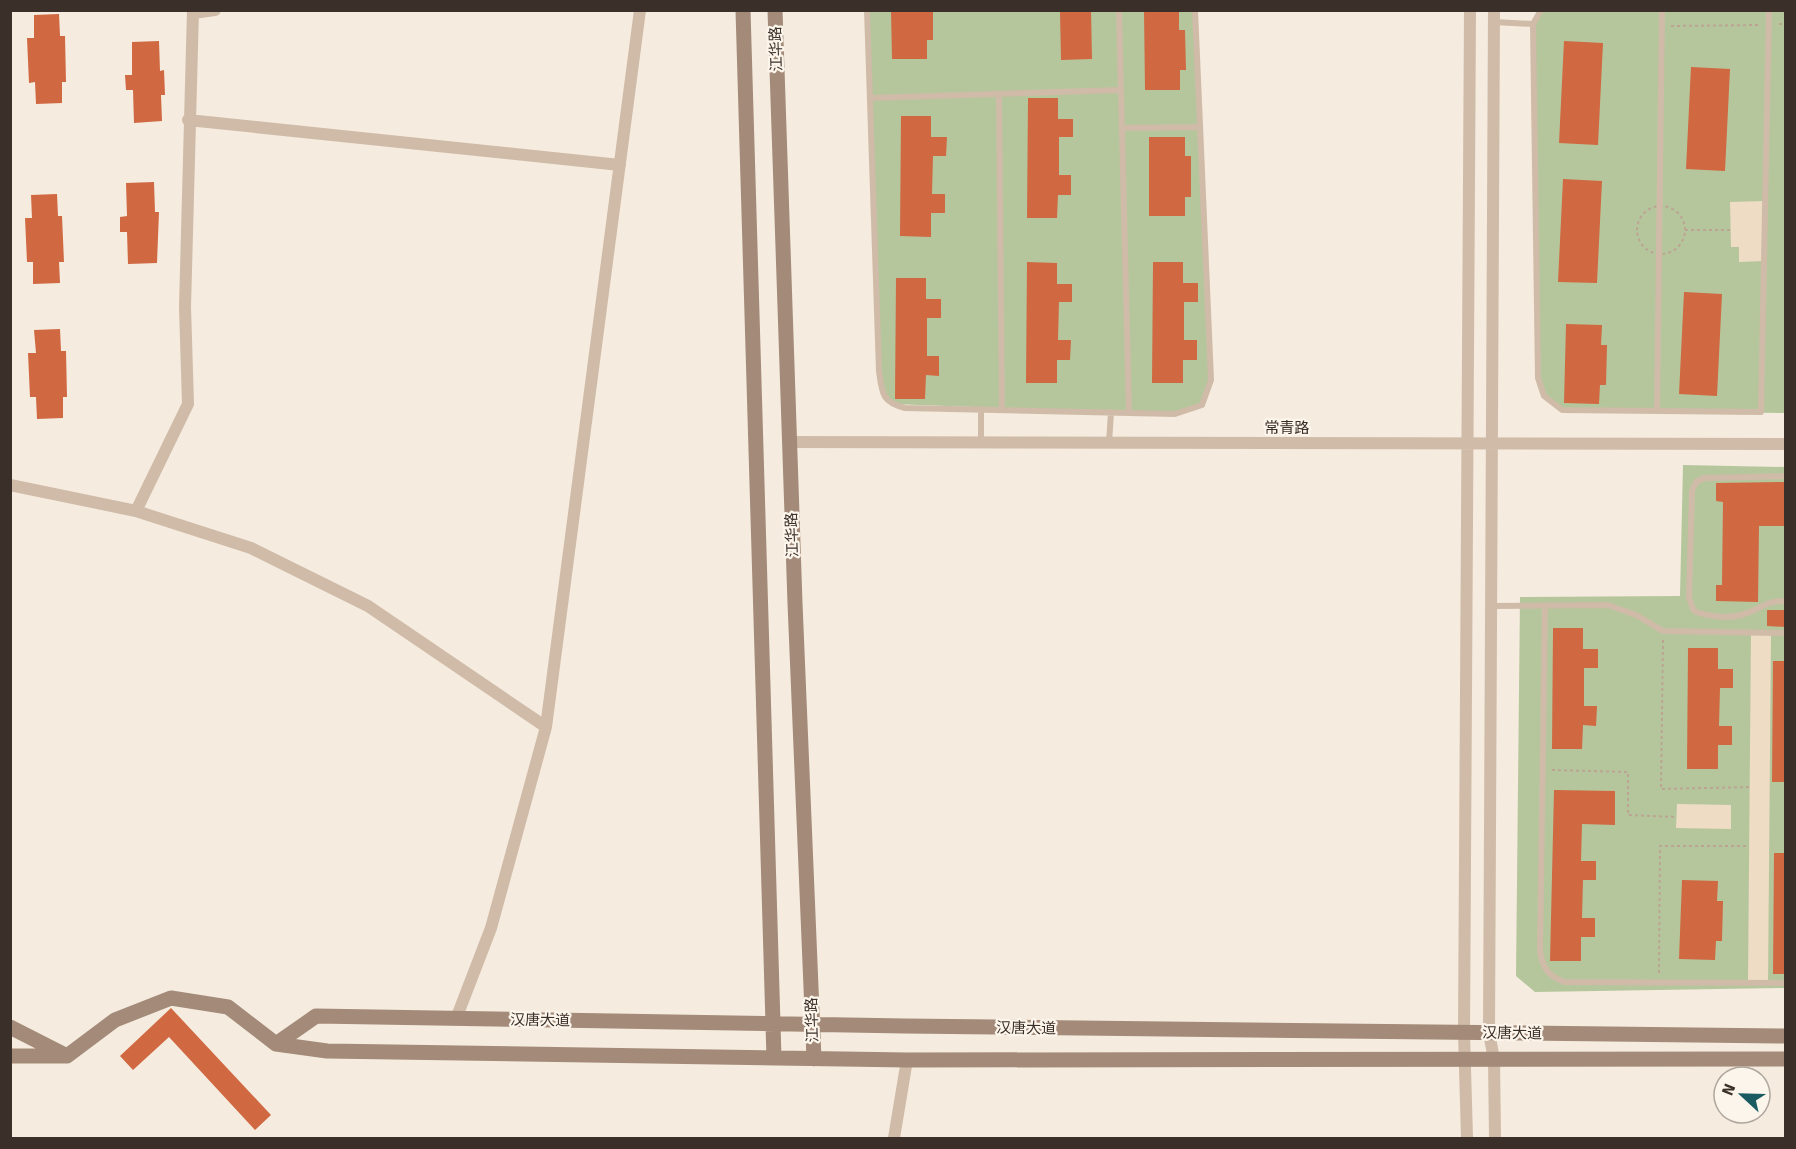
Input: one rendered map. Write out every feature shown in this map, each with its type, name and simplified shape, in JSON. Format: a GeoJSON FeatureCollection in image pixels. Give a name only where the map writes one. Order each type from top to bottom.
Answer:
{"type":"FeatureCollection","features":[{"type":"Feature","properties":{"kind":"main road"},"geometry":{"type":"LineString","coordinates":[[743,10],[774,1058]]}},
{"type":"Feature","properties":{"kind":"main road","name":"江华路"},"geometry":{"type":"LineString","coordinates":[[775,10],[789,442],[814,1059]]}},
{"type":"Feature","properties":{"kind":"main road","name":"汉唐大道"},"geometry":{"type":"LineString","coordinates":[[67,1056],[115,1020],[171,998],[228,1007],[276,1044],[327,1051],[907,1060],[1785,1059]]}},
{"type":"Feature","properties":{"kind":"main road","name":"汉唐大道"},"geometry":{"type":"LineString","coordinates":[[276,1044],[316,1016],[813,1025],[1785,1036]]}},
{"type":"Feature","properties":{"kind":"main road"},"geometry":{"type":"LineString","coordinates":[[10,1027],[67,1056]]}},
{"type":"Feature","properties":{"kind":"main road"},"geometry":{"type":"LineString","coordinates":[[10,1056],[67,1056]]}},
{"type":"Feature","properties":{"kind":"street"},"geometry":{"type":"LineString","coordinates":[[136,511],[188,404],[185,307],[188,120],[193,12],[215,10]]}},
{"type":"Feature","properties":{"kind":"street"},"geometry":{"type":"LineString","coordinates":[[456,1019],[491,928],[546,727],[640,10]]}},
{"type":"Feature","properties":{"kind":"street"},"geometry":{"type":"LineString","coordinates":[[1467,1138],[1464,1032],[1470,10]]}},
{"type":"Feature","properties":{"kind":"street"},"geometry":{"type":"LineString","coordinates":[[1494,16],[1489,1033],[1494,1059],[1495,1138]]}},
{"type":"Feature","properties":{"kind":"street"},"geometry":{"type":"LineString","coordinates":[[188,120],[620,165]]}},
{"type":"Feature","properties":{"kind":"street","name":"常青路"},"geometry":{"type":"LineString","coordinates":[[789,442],[1785,444]]}},
{"type":"Feature","properties":{"kind":"street"},"geometry":{"type":"LineString","coordinates":[[10,485],[136,511],[251,548],[368,606],[546,727]]}},
{"type":"Feature","properties":{"kind":"street"},"geometry":{"type":"LineString","coordinates":[[894,1138],[907,1060]]}},
{"type":"Feature","properties":{"kind":"lane"},"geometry":{"type":"LineString","coordinates":[[867,10],[882,392],[891,404],[905,408],[1175,414],[1202,405],[1211,380],[1195,10]]}},
{"type":"Feature","properties":{"kind":"lane"},"geometry":{"type":"LineString","coordinates":[[1119,10],[1129,412]]}},
{"type":"Feature","properties":{"kind":"lane"},"geometry":{"type":"LineString","coordinates":[[1540,10],[1533,24],[1538,378],[1544,396],[1562,410],[1761,412],[1769,10]]}},
{"type":"Feature","properties":{"kind":"lane"},"geometry":{"type":"LineString","coordinates":[[1657,411],[1662,10]]}},
{"type":"Feature","properties":{"kind":"lane"},"geometry":{"type":"LineString","coordinates":[[1494,16],[1533,24]]}},
{"type":"Feature","properties":{"kind":"lane"},"geometry":{"type":"LineString","coordinates":[[870,98],[1121,90]]}},
{"type":"Feature","properties":{"kind":"lane"},"geometry":{"type":"LineString","coordinates":[[999,95],[1002,410]]}},
{"type":"Feature","properties":{"kind":"lane"},"geometry":{"type":"LineString","coordinates":[[1122,128],[1200,127]]}},
{"type":"Feature","properties":{"kind":"lane"},"geometry":{"type":"LineString","coordinates":[[981,409],[981,442]]}},
{"type":"Feature","properties":{"kind":"lane"},"geometry":{"type":"LineString","coordinates":[[1109,443],[1112,412]]}},
{"type":"Feature","properties":{"kind":"lane"},"geometry":{"type":"LineString","coordinates":[[1785,476],[1704,478],[1696,482],[1692,491],[1689,598],[1694,611],[1704,615],[1739,616],[1762,604],[1785,601]]}},
{"type":"Feature","properties":{"kind":"lane"},"geometry":{"type":"LineString","coordinates":[[1492,606],[1608,605],[1636,615],[1663,631],[1785,633]]}},
{"type":"Feature","properties":{"kind":"lane"},"geometry":{"type":"LineString","coordinates":[[1545,606],[1540,952],[1543,966],[1552,977],[1564,982],[1785,983]]}},
{"type":"Feature","properties":{"kind":"path"},"geometry":{"type":"LineString","coordinates":[[1774,24],[1785,24]]}},
{"type":"Feature","properties":{"kind":"path"},"geometry":{"type":"LineString","coordinates":[[1662,26],[1763,25]]}},
{"type":"Feature","properties":{"kind":"path"},"geometry":{"type":"LineString","coordinates":[[1686,230],[1731,230]]}},
{"type":"Feature","properties":{"kind":"path"},"geometry":{"type":"LineString","coordinates":[[1663,631],[1661,789],[1750,788]]}},
{"type":"Feature","properties":{"kind":"path"},"geometry":{"type":"LineString","coordinates":[[1543,769],[1628,772],[1628,815],[1677,817]]}},
{"type":"Feature","properties":{"kind":"path"},"geometry":{"type":"LineString","coordinates":[[1659,982],[1660,846],[1749,846]]}},
{"type":"Feature","properties":{"kind":"green space"},"geometry":{"type":"Polygon","coordinates":[[[867,11],[1195,11],[1211,380],[1202,405],[1175,414],[891,404],[882,392],[867,11]]]}},
{"type":"Feature","properties":{"kind":"green space"},"geometry":{"type":"Polygon","coordinates":[[[1541,11],[1785,11],[1785,413],[1562,410],[1544,396],[1538,378],[1533,24],[1541,11]]]}},
{"type":"Feature","properties":{"kind":"green space"},"geometry":{"type":"Polygon","coordinates":[[[1683,465],[1785,467],[1785,988],[1535,992],[1516,976],[1520,597],[1680,596],[1683,465]]]}},
{"type":"Feature","properties":{"kind":"shaded area"},"geometry":{"type":"Polygon","coordinates":[[[1765,201],[1764,261],[1739,262],[1739,247],[1731,247],[1730,202],[1765,201]]]}},
{"type":"Feature","properties":{"kind":"shaded area"},"geometry":{"type":"Polygon","coordinates":[[[1751,633],[1771,633],[1768,983],[1748,983],[1751,633]]]}},
{"type":"Feature","properties":{"kind":"shaded area"},"geometry":{"type":"Polygon","coordinates":[[[1677,804],[1731,805],[1731,829],[1676,828],[1677,804]]]}},
{"type":"Feature","properties":{"kind":"building"},"geometry":{"type":"Polygon","coordinates":[[[891,10],[933,10],[933,40],[927,40],[927,59],[892,59],[891,10]]]}},
{"type":"Feature","properties":{"kind":"building"},"geometry":{"type":"Polygon","coordinates":[[[1091,10],[1092,59],[1061,60],[1060,11],[1091,10]]]}},
{"type":"Feature","properties":{"kind":"building"},"geometry":{"type":"Polygon","coordinates":[[[1179,10],[1179,30],[1185,30],[1186,70],[1180,70],[1180,90],[1145,90],[1144,11],[1179,10]]]}},
{"type":"Feature","properties":{"kind":"building"},"geometry":{"type":"Polygon","coordinates":[[[59,14],[60,36],[65,36],[66,82],[62,82],[62,103],[36,104],[35,82],[29,83],[27,38],[34,38],[34,15],[59,14]]]}},
{"type":"Feature","properties":{"kind":"building"},"geometry":{"type":"Polygon","coordinates":[[[159,41],[160,71],[164,70],[165,95],[161,95],[162,121],[134,123],[133,90],[126,90],[125,75],[132,75],[132,42],[159,41]]]}},
{"type":"Feature","properties":{"kind":"building"},"geometry":{"type":"Polygon","coordinates":[[[1564,41],[1603,43],[1598,145],[1559,143],[1564,41]]]}},
{"type":"Feature","properties":{"kind":"building"},"geometry":{"type":"Polygon","coordinates":[[[1691,67],[1730,69],[1725,171],[1686,169],[1691,67]]]}},
{"type":"Feature","properties":{"kind":"building"},"geometry":{"type":"Polygon","coordinates":[[[1028,98],[1058,98],[1058,119],[1073,119],[1073,137],[1059,137],[1059,175],[1071,175],[1071,195],[1058,195],[1057,218],[1027,218],[1028,98]]]}},
{"type":"Feature","properties":{"kind":"building"},"geometry":{"type":"Polygon","coordinates":[[[901,116],[931,116],[931,137],[947,137],[946,156],[933,156],[932,194],[945,194],[945,213],[931,213],[931,237],[900,236],[901,116]]]}},
{"type":"Feature","properties":{"kind":"building"},"geometry":{"type":"Polygon","coordinates":[[[1149,137],[1185,137],[1185,156],[1191,156],[1191,197],[1185,197],[1185,216],[1149,216],[1149,137]]]}},
{"type":"Feature","properties":{"kind":"building"},"geometry":{"type":"Polygon","coordinates":[[[1563,179],[1602,181],[1597,283],[1558,282],[1563,179]]]}},
{"type":"Feature","properties":{"kind":"building"},"geometry":{"type":"Polygon","coordinates":[[[154,182],[155,212],[159,212],[157,263],[128,264],[127,232],[120,232],[120,217],[127,216],[126,183],[154,182]]]}},
{"type":"Feature","properties":{"kind":"building"},"geometry":{"type":"Polygon","coordinates":[[[57,194],[58,216],[62,216],[64,262],[59,262],[60,283],[33,284],[33,262],[27,262],[25,218],[32,218],[31,195],[57,194]]]}},
{"type":"Feature","properties":{"kind":"building"},"geometry":{"type":"Polygon","coordinates":[[[1027,262],[1057,263],[1057,284],[1072,284],[1072,302],[1059,302],[1058,340],[1071,340],[1070,360],[1057,360],[1057,383],[1026,383],[1027,262]]]}},
{"type":"Feature","properties":{"kind":"building"},"geometry":{"type":"Polygon","coordinates":[[[1153,262],[1183,262],[1183,283],[1198,283],[1198,302],[1184,302],[1184,340],[1197,340],[1197,360],[1183,360],[1183,383],[1152,383],[1153,262]]]}},
{"type":"Feature","properties":{"kind":"building"},"geometry":{"type":"Polygon","coordinates":[[[896,278],[926,278],[926,299],[941,299],[941,318],[927,318],[927,356],[939,356],[939,376],[926,375],[925,399],[895,399],[896,278]]]}},
{"type":"Feature","properties":{"kind":"building"},"geometry":{"type":"Polygon","coordinates":[[[1684,292],[1722,294],[1717,396],[1679,394],[1684,292]]]}},
{"type":"Feature","properties":{"kind":"building"},"geometry":{"type":"Polygon","coordinates":[[[1566,324],[1602,325],[1601,345],[1607,345],[1606,385],[1600,385],[1599,404],[1564,403],[1566,324]]]}},
{"type":"Feature","properties":{"kind":"building"},"geometry":{"type":"Polygon","coordinates":[[[60,329],[61,351],[66,351],[67,397],[63,397],[63,418],[37,419],[36,397],[30,397],[28,353],[36,353],[34,330],[60,329]]]}},
{"type":"Feature","properties":{"kind":"building"},"geometry":{"type":"Polygon","coordinates":[[[1785,482],[1785,526],[1759,526],[1758,602],[1716,601],[1716,585],[1722,585],[1723,502],[1716,501],[1716,483],[1785,482]]]}},
{"type":"Feature","properties":{"kind":"building"},"geometry":{"type":"Polygon","coordinates":[[[1767,610],[1785,610],[1785,627],[1767,626],[1767,610]]]}},
{"type":"Feature","properties":{"kind":"building"},"geometry":{"type":"Polygon","coordinates":[[[1553,628],[1583,628],[1583,649],[1598,649],[1598,668],[1584,668],[1584,706],[1597,706],[1596,726],[1583,725],[1582,749],[1552,749],[1553,628]]]}},
{"type":"Feature","properties":{"kind":"building"},"geometry":{"type":"Polygon","coordinates":[[[1688,648],[1718,648],[1718,669],[1733,669],[1733,688],[1720,688],[1719,726],[1732,726],[1732,745],[1718,745],[1718,769],[1687,769],[1688,648]]]}},
{"type":"Feature","properties":{"kind":"building"},"geometry":{"type":"Polygon","coordinates":[[[1773,661],[1785,661],[1785,782],[1772,782],[1773,661]]]}},
{"type":"Feature","properties":{"kind":"building"},"geometry":{"type":"Polygon","coordinates":[[[1554,790],[1615,791],[1615,825],[1582,824],[1581,861],[1596,861],[1596,880],[1583,880],[1582,918],[1595,918],[1595,937],[1581,937],[1581,961],[1550,961],[1554,790]]]}},
{"type":"Feature","properties":{"kind":"building"},"geometry":{"type":"Polygon","coordinates":[[[1774,853],[1785,853],[1785,974],[1773,974],[1774,853]]]}},
{"type":"Feature","properties":{"kind":"building"},"geometry":{"type":"Polygon","coordinates":[[[1682,880],[1718,881],[1717,901],[1723,901],[1722,941],[1716,941],[1715,960],[1679,959],[1682,880]]]}},
{"type":"Feature","properties":{"kind":"building"},"geometry":{"type":"Polygon","coordinates":[[[171,1008],[271,1115],[255,1130],[169,1037],[133,1070],[120,1056],[171,1008]]]}}]}
